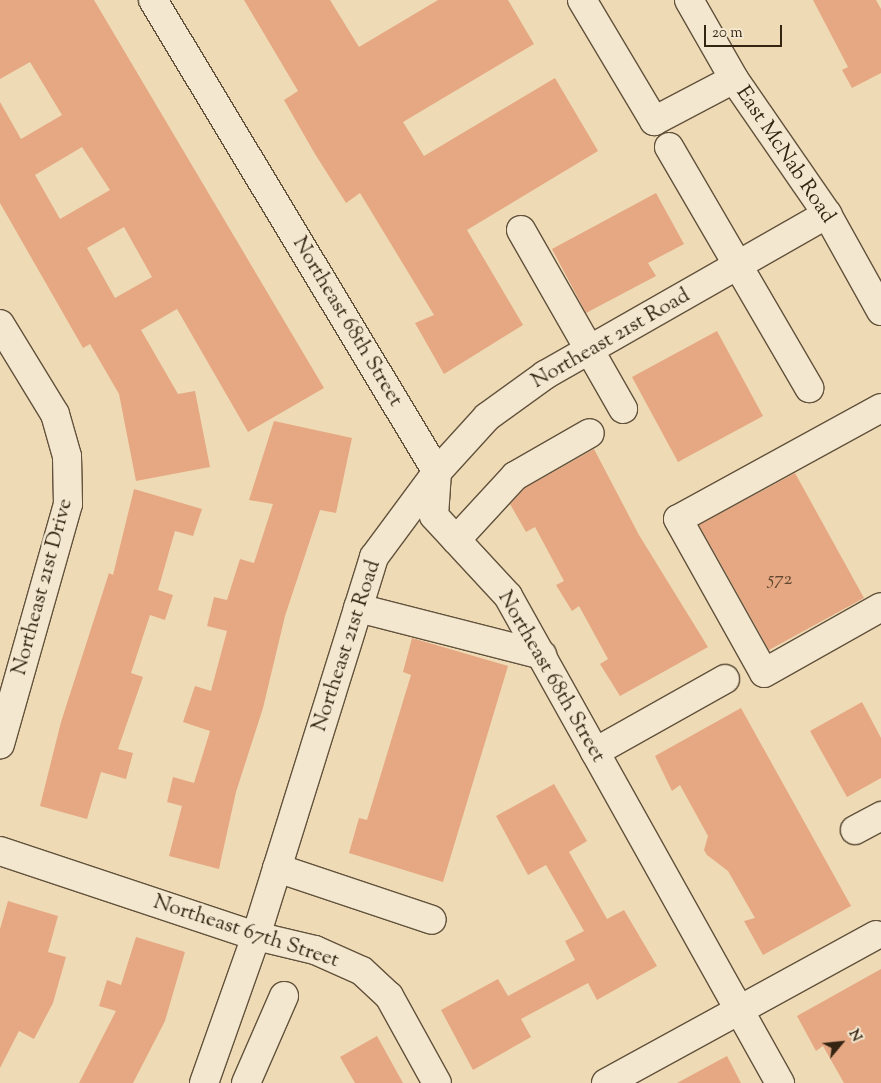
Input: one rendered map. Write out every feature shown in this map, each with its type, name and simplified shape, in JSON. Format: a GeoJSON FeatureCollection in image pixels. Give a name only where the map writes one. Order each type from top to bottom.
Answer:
{"type":"FeatureCollection","features":[{"type":"Feature","properties":{"kind":"street","name":"Northeast 68th Street"},"geometry":{"type":"LineString","coordinates":[[153,0],[437,472],[434,516],[508,596],[780,1083]]}},
{"type":"Feature","properties":{"kind":"street"},"geometry":{"type":"LineString","coordinates":[[582,0],[654,121],[734,78]]}},
{"type":"Feature","properties":{"kind":"street","name":"East McNab Road"},"geometry":{"type":"LineString","coordinates":[[689,0],[734,78],[827,214],[881,311]]}},
{"type":"Feature","properties":{"kind":"street"},"geometry":{"type":"LineString","coordinates":[[668,147],[740,265],[809,388]]}},
{"type":"Feature","properties":{"kind":"street","name":"Northeast 21st Road"},"geometry":{"type":"LineString","coordinates":[[206,1082],[256,936],[374,557],[437,472],[487,417],[545,375],[827,214]]}},
{"type":"Feature","properties":{"kind":"street"},"geometry":{"type":"LineString","coordinates":[[520,230],[622,409]]}},
{"type":"Feature","properties":{"kind":"street","name":"Northeast 21st Drive"},"geometry":{"type":"LineString","coordinates":[[0,324],[55,414],[68,456],[68,504],[0,745]]}},
{"type":"Feature","properties":{"kind":"street"},"geometry":{"type":"LineString","coordinates":[[881,408],[678,519],[764,673],[881,608]]}},
{"type":"Feature","properties":{"kind":"street"},"geometry":{"type":"LineString","coordinates":[[456,540],[515,476],[590,433]]}},
{"type":"Feature","properties":{"kind":"street"},"geometry":{"type":"LineString","coordinates":[[358,608],[542,655]]}},
{"type":"Feature","properties":{"kind":"street"},"geometry":{"type":"LineString","coordinates":[[595,752],[725,679]]}},
{"type":"Feature","properties":{"kind":"street"},"geometry":{"type":"LineString","coordinates":[[855,830],[881,816]]}},
{"type":"Feature","properties":{"kind":"street","name":"Northeast 67th Street"},"geometry":{"type":"LineString","coordinates":[[0,851],[256,936],[315,950],[362,972],[389,996],[437,1083]]}},
{"type":"Feature","properties":{"kind":"street"},"geometry":{"type":"LineString","coordinates":[[277,868],[432,920]]}},
{"type":"Feature","properties":{"kind":"street"},"geometry":{"type":"LineString","coordinates":[[606,1083],[876,935]]}},
{"type":"Feature","properties":{"kind":"street"},"geometry":{"type":"LineString","coordinates":[[246,1083],[284,996]]}},
{"type":"Feature","properties":{"kind":"building"},"geometry":{"type":"Polygon","coordinates":[[[0,0],[94,0],[324,388],[248,432],[177,309],[141,330],[178,394],[195,391],[210,467],[136,481],[119,394],[90,344],[83,348],[0,203],[0,102],[21,139],[62,115],[30,62],[0,79],[0,0]],[[82,147],[35,175],[60,219],[110,190],[82,147]],[[124,227],[87,248],[115,298],[152,277],[124,227]]]}},
{"type":"Feature","properties":{"kind":"building"},"geometry":{"type":"Polygon","coordinates":[[[244,0],[330,0],[359,47],[438,0],[508,0],[534,44],[403,122],[424,156],[555,78],[598,151],[467,230],[523,325],[444,374],[415,323],[434,315],[360,193],[346,203],[315,154],[284,100],[298,91],[244,0]]]}},
{"type":"Feature","properties":{"kind":"building"},"geometry":{"type":"Polygon","coordinates":[[[813,0],[876,0],[881,9],[881,73],[852,88],[842,70],[848,67],[813,0]]]}},
{"type":"Feature","properties":{"kind":"building"},"geometry":{"type":"Polygon","coordinates":[[[656,193],[684,244],[648,263],[656,276],[586,313],[552,249],[656,193]]]}},
{"type":"Feature","properties":{"kind":"building"},"geometry":{"type":"Polygon","coordinates":[[[717,331],[763,416],[678,462],[632,377],[717,331]]]}},
{"type":"Feature","properties":{"kind":"building"},"geometry":{"type":"Polygon","coordinates":[[[274,421],[352,438],[336,513],[320,510],[285,616],[263,708],[236,792],[219,869],[169,856],[182,806],[167,802],[173,777],[194,783],[210,731],[183,722],[195,686],[211,691],[227,631],[207,626],[214,597],[227,600],[240,559],[254,563],[273,504],[249,500],[274,421]]]}},
{"type":"Feature","properties":{"kind":"building"},"geometry":{"type":"Polygon","coordinates":[[[594,449],[639,535],[708,647],[620,696],[600,664],[608,659],[579,606],[572,611],[556,585],[564,581],[535,527],[526,532],[510,504],[525,488],[594,449]]]}},
{"type":"Feature","properties":{"kind":"building"},"geometry":{"type":"Polygon","coordinates":[[[795,473],[864,598],[769,650],[699,525],[795,473]]]}},
{"type":"Feature","properties":{"kind":"building"},"geometry":{"type":"Polygon","coordinates":[[[134,489],[202,509],[193,536],[175,531],[158,590],[173,595],[165,620],[150,615],[131,673],[143,677],[118,749],[133,753],[126,779],[101,772],[87,819],[40,806],[61,722],[109,573],[113,575],[134,489]]]}},
{"type":"Feature","properties":{"kind":"building"},"geometry":{"type":"Polygon","coordinates":[[[412,638],[508,666],[443,882],[349,853],[359,818],[367,820],[411,675],[403,672],[412,638]]]}},
{"type":"Feature","properties":{"kind":"building"},"geometry":{"type":"Polygon","coordinates":[[[862,702],[881,738],[881,778],[847,797],[810,731],[862,702]]]}},
{"type":"Feature","properties":{"kind":"building"},"geometry":{"type":"Polygon","coordinates":[[[741,708],[851,906],[763,955],[744,921],[755,918],[728,871],[707,855],[704,850],[708,836],[680,785],[672,791],[655,756],[741,708]]]}},
{"type":"Feature","properties":{"kind":"building"},"geometry":{"type":"Polygon","coordinates":[[[554,784],[587,841],[569,852],[607,919],[624,910],[657,966],[597,1000],[588,983],[521,1019],[531,1037],[473,1070],[441,1010],[498,979],[508,996],[575,960],[565,941],[584,931],[546,865],[528,875],[496,816],[554,784]]]}},
{"type":"Feature","properties":{"kind":"building"},"geometry":{"type":"Polygon","coordinates":[[[8,901],[58,916],[48,952],[66,957],[53,1003],[34,1039],[19,1031],[0,1068],[0,929],[8,901]]]}},
{"type":"Feature","properties":{"kind":"building"},"geometry":{"type":"Polygon","coordinates":[[[136,937],[185,952],[165,1021],[133,1083],[79,1083],[116,1011],[99,1006],[107,980],[121,985],[136,937]]]}},
{"type":"Feature","properties":{"kind":"building"},"geometry":{"type":"Polygon","coordinates":[[[881,969],[881,1083],[844,1083],[823,1046],[816,1051],[797,1016],[881,969]]]}},
{"type":"Feature","properties":{"kind":"building"},"geometry":{"type":"Polygon","coordinates":[[[377,1036],[403,1083],[355,1083],[340,1057],[377,1036]]]}},
{"type":"Feature","properties":{"kind":"building"},"geometry":{"type":"Polygon","coordinates":[[[727,1056],[741,1083],[677,1083],[727,1056]]]}}]}
